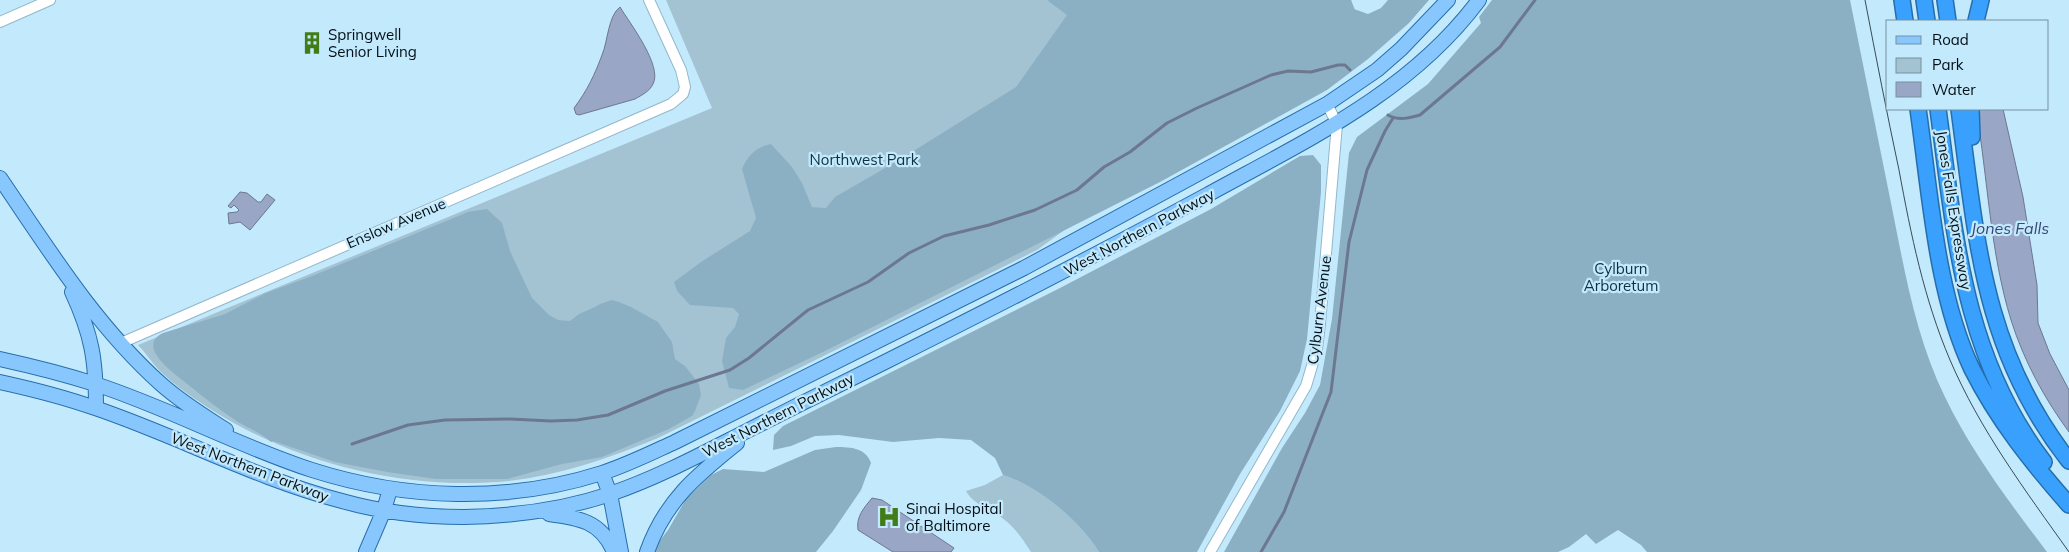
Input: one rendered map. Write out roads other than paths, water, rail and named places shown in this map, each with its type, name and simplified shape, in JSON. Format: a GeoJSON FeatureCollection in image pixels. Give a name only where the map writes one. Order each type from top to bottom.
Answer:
{"type":"FeatureCollection","features":[{"type":"Feature","properties":{"kind":"highway"},"geometry":{"type":"LineString","coordinates":[[1902,0],[1905,20]]}},
{"type":"Feature","properties":{"kind":"highway"},"geometry":{"type":"LineString","coordinates":[[1924,0],[1927,20]]}},
{"type":"Feature","properties":{"kind":"highway"},"geometry":{"type":"LineString","coordinates":[[1945,0],[1948,20]]}},
{"type":"Feature","properties":{"kind":"highway"},"geometry":{"type":"LineString","coordinates":[[1976,20],[1981,0]]}},
{"type":"Feature","properties":{"kind":"highway"},"geometry":{"type":"LineString","coordinates":[[1918,110],[1942,269],[1960,337],[1972,368],[1988,399],[2033,464],[2069,505]]}},
{"type":"Feature","properties":{"kind":"highway","name":"Jones Falls Expressway"},"geometry":{"type":"LineString","coordinates":[[1938,110],[1960,266],[1976,332],[1988,362],[2019,426],[2069,494]]}},
{"type":"Feature","properties":{"kind":"highway","name":"Jones Falls Expressway"},"geometry":{"type":"LineString","coordinates":[[1959,110],[1975,231],[1987,290],[2007,354],[2021,387],[2036,414],[2069,461]]}},
{"type":"Feature","properties":{"kind":"highway"},"geometry":{"type":"LineString","coordinates":[[1971,110],[1975,231]]}},
{"type":"Feature","properties":{"kind":"main road","name":"West Northern Parkway"},"geometry":{"type":"LineString","coordinates":[[0,359],[96,384],[254,448],[314,470],[390,488],[424,493],[494,494],[533,489],[602,473],[675,442],[1024,268],[1327,104],[1377,70],[1401,49],[1448,0]]}},
{"type":"Feature","properties":{"kind":"main road","name":"West Northern Parkway"},"geometry":{"type":"LineString","coordinates":[[0,382],[96,408],[307,491],[344,502],[384,510],[461,517],[536,512],[570,505],[610,494],[686,462],[1088,260],[1337,124],[1390,89],[1435,48],[1479,0]]}},
{"type":"Feature","properties":{"kind":"main road"},"geometry":{"type":"LineString","coordinates":[[0,178],[64,273],[121,343],[170,391],[254,448]]}},
{"type":"Feature","properties":{"kind":"main road"},"geometry":{"type":"LineString","coordinates":[[64,273],[88,331],[92,346],[96,384],[96,408]]}},
{"type":"Feature","properties":{"kind":"main road"},"geometry":{"type":"LineString","coordinates":[[648,552],[663,517],[690,482],[761,424]]}},
{"type":"Feature","properties":{"kind":"main road"},"geometry":{"type":"LineString","coordinates":[[602,473],[610,494],[620,552]]}},
{"type":"Feature","properties":{"kind":"main road"},"geometry":{"type":"LineString","coordinates":[[366,552],[384,510],[390,488]]}},
{"type":"Feature","properties":{"kind":"main road"},"geometry":{"type":"LineString","coordinates":[[536,512],[585,520],[602,533],[614,552]]}},
{"type":"Feature","properties":{"kind":"street"},"geometry":{"type":"LineString","coordinates":[[0,22],[50,0]]}},
{"type":"Feature","properties":{"kind":"street","name":"Enslow Avenue"},"geometry":{"type":"LineString","coordinates":[[121,343],[671,104],[683,94],[684,80],[648,0]]}},
{"type":"Feature","properties":{"kind":"street"},"geometry":{"type":"LineString","coordinates":[[1327,104],[1337,124]]}},
{"type":"Feature","properties":{"kind":"street","name":"Cylburn Avenue"},"geometry":{"type":"LineString","coordinates":[[1210,552],[1306,386],[1312,369],[1320,324],[1337,124]]}},
{"type":"Feature","properties":{"kind":"water"},"geometry":{"type":"Polygon","coordinates":[[[620,7],[644,44],[653,66],[655,76],[653,84],[648,91],[635,99],[579,115],[576,114],[574,108],[593,76],[604,49],[613,16],[620,7]]]}},
{"type":"Feature","properties":{"kind":"water","name":"Jones Falls"},"geometry":{"type":"Polygon","coordinates":[[[1976,110],[2003,110],[2023,197],[2037,285],[2038,323],[2050,354],[2069,390],[2069,432],[2051,406],[2036,379],[2022,350],[2011,320],[1998,268],[1976,110]]]}},
{"type":"Feature","properties":{"kind":"water"},"geometry":{"type":"Polygon","coordinates":[[[240,192],[247,193],[258,202],[261,202],[267,194],[275,200],[250,230],[240,222],[229,224],[228,213],[239,210],[234,205],[231,208],[228,206],[240,192]]]}},
{"type":"Feature","properties":{"kind":"water"},"geometry":{"type":"Polygon","coordinates":[[[872,498],[882,500],[954,548],[951,552],[893,552],[858,530],[859,516],[872,498]]]}},
{"type":"Feature","properties":{"kind":"waterway"},"geometry":{"type":"LineString","coordinates":[[1388,115],[1400,118],[1420,115],[1500,47],[1535,0]]}},
{"type":"Feature","properties":{"kind":"waterway"},"geometry":{"type":"LineString","coordinates":[[352,444],[408,425],[445,420],[510,419],[551,421],[577,420],[608,415],[665,391],[730,370],[749,358],[808,310],[868,282],[909,253],[944,236],[989,225],[1035,210],[1077,190],[1104,167],[1130,152],[1167,123],[1197,108],[1271,75],[1288,71],[1311,72],[1338,65],[1345,65],[1350,70]]}},
{"type":"Feature","properties":{"kind":"waterway"},"geometry":{"type":"LineString","coordinates":[[1261,552],[1284,512],[1331,392],[1349,242],[1367,170],[1393,118]]}},
{"type":"Feature","properties":{"kind":"tram line"},"geometry":{"type":"LineString","coordinates":[[1865,0],[1886,107]]}},
{"type":"Feature","properties":{"kind":"tram line"},"geometry":{"type":"LineString","coordinates":[[1887,110],[1914,243],[1933,314],[1950,360],[1989,435],[2069,552]]}},
{"type":"Feature","properties":{"kind":"place","name":"Springwell Senior Living"},"geometry":{"type":"Point","coordinates":[312,43]}},
{"type":"Feature","properties":{"kind":"place","name":"Sinai Hospital of Baltimore"},"geometry":{"type":"Point","coordinates":[889,517]}},
{"type":"Feature","properties":{"kind":"park label","name":"Northwest Park"},"geometry":{"type":"Point","coordinates":[864,159]}},
{"type":"Feature","properties":{"kind":"park label","name":"Cylburn Arboretum"},"geometry":{"type":"Point","coordinates":[1621,276]}}]}
